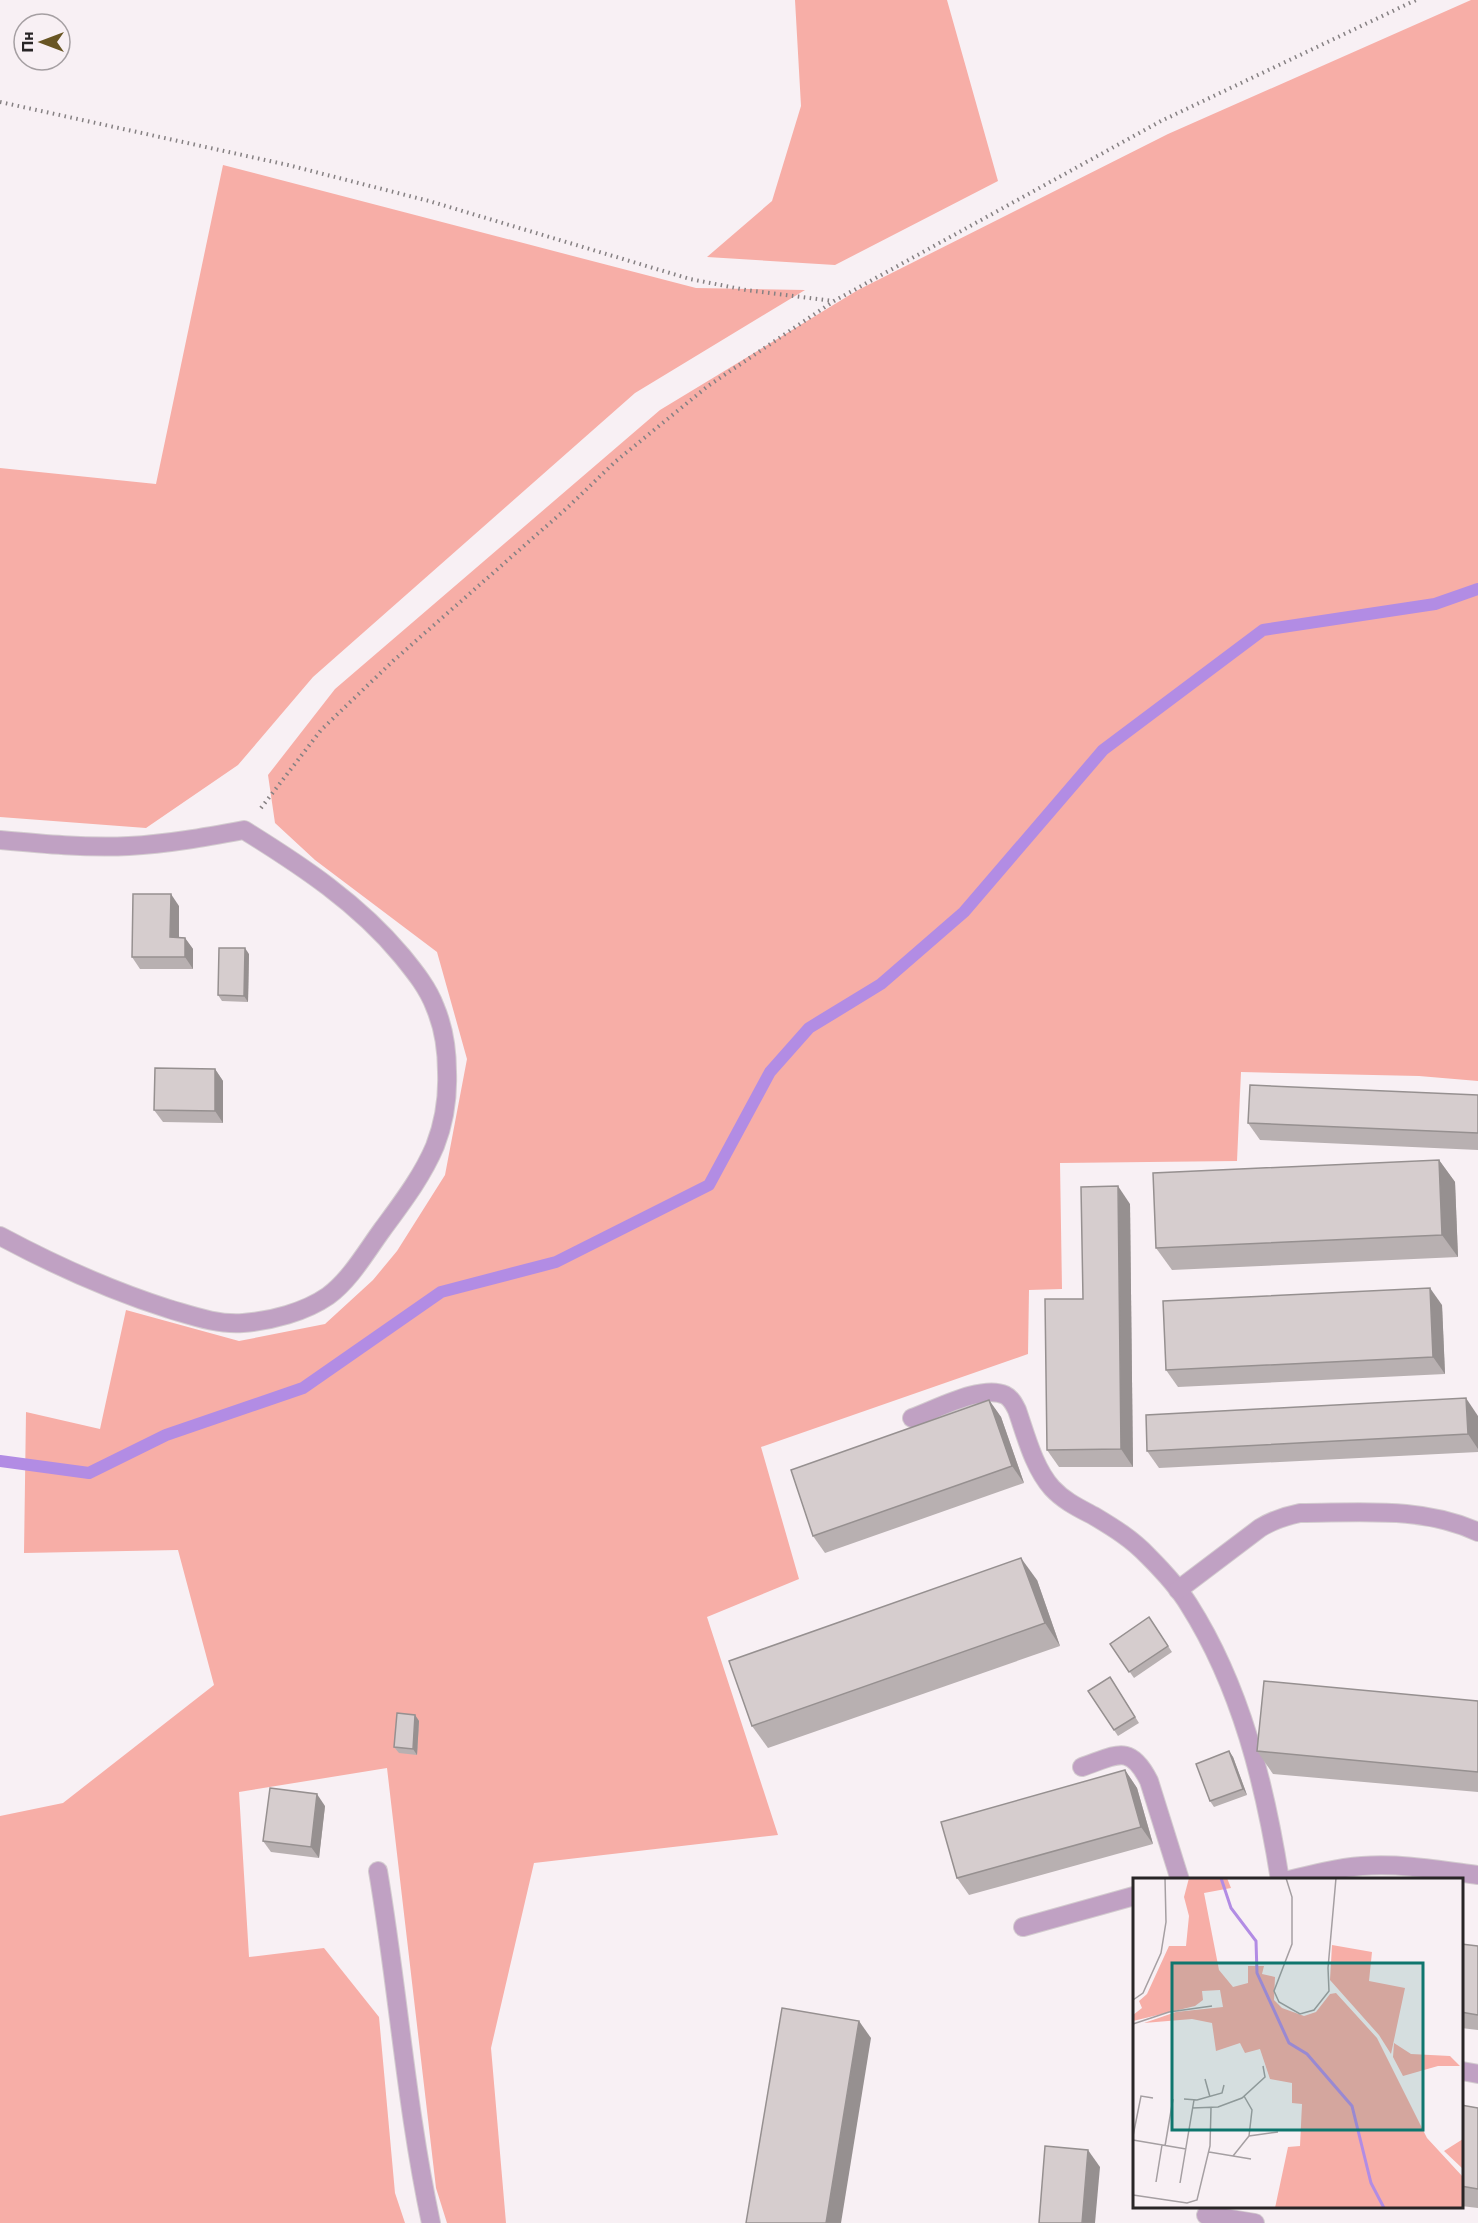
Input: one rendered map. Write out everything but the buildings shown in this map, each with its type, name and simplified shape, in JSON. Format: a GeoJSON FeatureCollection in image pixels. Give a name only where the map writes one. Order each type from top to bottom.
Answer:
{"type":"FeatureCollection","features":[{"type":"Feature","properties":{"kind":"street"},"geometry":{"type":"LineString","coordinates":[[0,840],[41,844],[129,846],[176,842],[244,830],[325,882],[368,919],[395,948],[426,988],[435,1006],[445,1040],[448,1089],[442,1124],[435,1146],[423,1170],[344,1281],[328,1295],[298,1310],[244,1323],[225,1323],[199,1318],[102,1286],[59,1268],[0,1236]]}},
{"type":"Feature","properties":{"kind":"street"},"geometry":{"type":"LineString","coordinates":[[912,1418],[975,1394],[988,1392],[1006,1396],[1017,1410],[1043,1477],[1053,1489],[1065,1500],[1134,1541],[1178,1590],[1210,1643],[1238,1707],[1269,1814],[1281,1878]]}},
{"type":"Feature","properties":{"kind":"street"},"geometry":{"type":"LineString","coordinates":[[1178,1590],[1260,1528],[1286,1516],[1300,1513],[1398,1513],[1448,1520],[1478,1532]]}},
{"type":"Feature","properties":{"kind":"street"},"geometry":{"type":"LineString","coordinates":[[1082,1767],[1122,1754],[1132,1757],[1142,1767],[1149,1781],[1179,1878]]}},
{"type":"Feature","properties":{"kind":"street"},"geometry":{"type":"LineString","coordinates":[[1298,1878],[1336,1869],[1362,1866],[1410,1867],[1478,1875]]}},
{"type":"Feature","properties":{"kind":"street"},"geometry":{"type":"LineString","coordinates":[[378,1871],[413,2125],[431,2223]]}},
{"type":"Feature","properties":{"kind":"street"},"geometry":{"type":"LineString","coordinates":[[1023,1927],[1133,1896]]}},
{"type":"Feature","properties":{"kind":"street"},"geometry":{"type":"LineString","coordinates":[[1463,2071],[1478,2074]]}},
{"type":"Feature","properties":{"kind":"street"},"geometry":{"type":"LineString","coordinates":[[1206,2215],[1255,2223]]}},
{"type":"Feature","properties":{"kind":"path"},"geometry":{"type":"LineString","coordinates":[[244,830],[321,730],[393,661],[567,508],[616,461],[708,386],[834,301],[1161,121],[1416,0]]}},
{"type":"Feature","properties":{"kind":"path"},"geometry":{"type":"LineString","coordinates":[[0,102],[299,167],[429,201],[690,279],[746,290],[834,301]]}},
{"type":"Feature","properties":{"kind":"shaded area"},"geometry":{"type":"Polygon","coordinates":[[[795,0],[947,0],[998,181],[835,265],[707,257],[772,201],[801,106],[795,0]]]}},
{"type":"Feature","properties":{"kind":"shaded area"},"geometry":{"type":"Polygon","coordinates":[[[1471,0],[1478,0],[1478,1081],[1419,1076],[1241,1072],[1237,1161],[1060,1163],[1062,1289],[1029,1290],[1028,1354],[761,1447],[799,1579],[707,1617],[778,1835],[534,1863],[491,2048],[506,2223],[447,2223],[436,2188],[387,1768],[239,1792],[249,1957],[324,1948],[379,2017],[395,2193],[405,2223],[0,2223],[0,1816],[63,1803],[214,1685],[178,1550],[24,1553],[26,1412],[100,1429],[126,1310],[239,1341],[325,1324],[373,1280],[397,1251],[445,1175],[467,1059],[437,952],[315,860],[275,823],[268,775],[335,689],[660,410],[858,290],[1168,134],[1471,0]]]}},
{"type":"Feature","properties":{"kind":"shaded area"},"geometry":{"type":"Polygon","coordinates":[[[223,165],[696,288],[805,290],[635,393],[313,677],[238,765],[146,828],[0,817],[0,468],[156,484],[223,165]]]}},
{"type":"Feature","properties":{"kind":"waterway"},"geometry":{"type":"LineString","coordinates":[[0,1461],[89,1473],[166,1435],[303,1388],[441,1292],[556,1262],[709,1185],[770,1072],[809,1028],[881,984],[964,912],[1103,750],[1263,630],[1435,604],[1478,589]]}}]}
